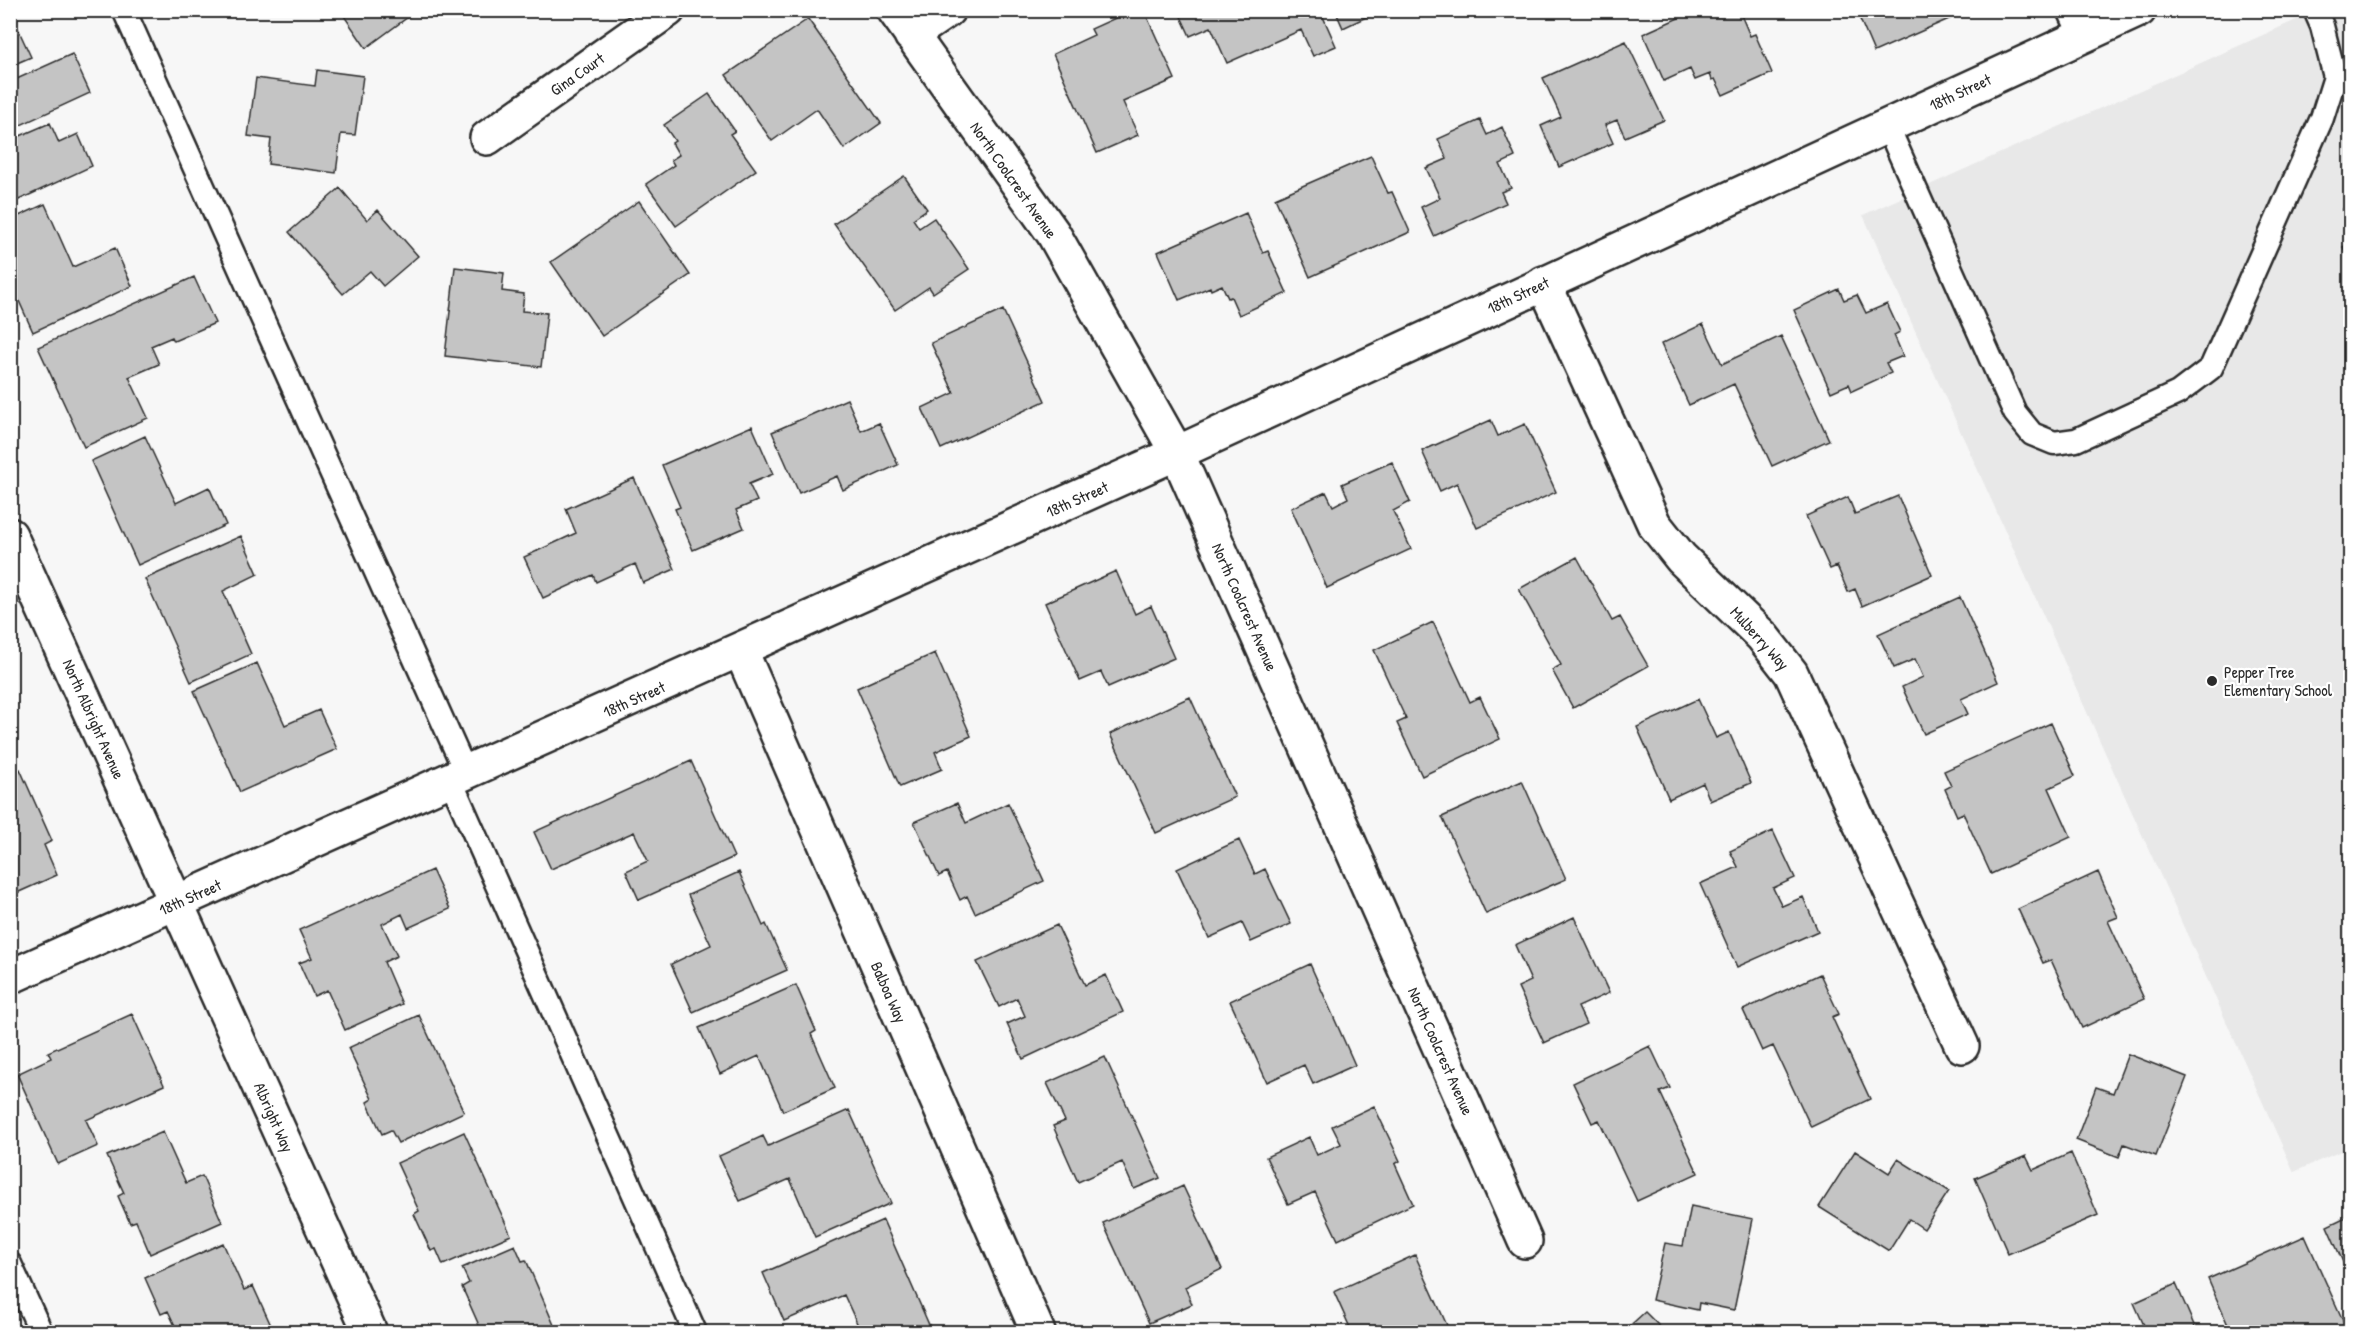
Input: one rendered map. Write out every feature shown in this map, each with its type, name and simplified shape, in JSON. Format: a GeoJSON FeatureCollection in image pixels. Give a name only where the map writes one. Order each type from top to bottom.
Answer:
{"type":"FeatureCollection","features":[{"type":"Feature","properties":{"kind":"street","name":"Gina Court"},"geometry":{"type":"LineString","coordinates":[[487,138],[668,10]]}},
{"type":"Feature","properties":{"kind":"street"},"geometry":{"type":"LineString","coordinates":[[903,23],[948,10]]}},
{"type":"Feature","properties":{"kind":"street","name":"18th Street"},"geometry":{"type":"LineString","coordinates":[[10,977],[741,651],[1177,453],[1887,125],[2080,22],[2139,10]]}},
{"type":"Feature","properties":{"kind":"street","name":"North Coolcrest Avenue"},"geometry":{"type":"LineString","coordinates":[[903,23],[1053,233],[1177,453],[1525,1241]]}},
{"type":"Feature","properties":{"kind":"street","name":"Mulberry Way"},"geometry":{"type":"LineString","coordinates":[[1544,283],[1654,524],[1681,558],[1762,636],[1791,673],[1962,1046]]}},
{"type":"Feature","properties":{"kind":"street","name":"North Albright Avenue"},"geometry":{"type":"LineString","coordinates":[[10,535],[177,903]]}},
{"type":"Feature","properties":{"kind":"street","name":"Balboa Way"},"geometry":{"type":"LineString","coordinates":[[741,651],[1038,1332]]}},
{"type":"Feature","properties":{"kind":"street","name":"Albright Way"},"geometry":{"type":"LineString","coordinates":[[177,903],[370,1332]]}},
{"type":"Feature","properties":{"kind":"lane"},"geometry":{"type":"LineString","coordinates":[[124,10],[458,777],[695,1332]]}},
{"type":"Feature","properties":{"kind":"lane"},"geometry":{"type":"LineString","coordinates":[[1887,125],[2015,413],[2032,434],[2054,442],[2076,440],[2178,393],[2211,368],[2322,118],[2335,77],[2316,10]]}},
{"type":"Feature","properties":{"kind":"lane"},"geometry":{"type":"LineString","coordinates":[[10,1264],[41,1332]]}},
{"type":"Feature","properties":{"kind":"shaded area","name":"Pepper Tree Elementary School"},"geometry":{"type":"Polygon","coordinates":[[[2316,11],[2350,11],[2350,1147],[2294,1172],[1863,215],[2316,11]]]}},
{"type":"Feature","properties":{"kind":"building"},"geometry":{"type":"Polygon","coordinates":[[[340,10],[416,10],[416,11],[366,48],[340,10]]]}},
{"type":"Feature","properties":{"kind":"building"},"geometry":{"type":"Polygon","coordinates":[[[1133,10],[1144,10],[1175,79],[1123,102],[1138,135],[1097,153],[1053,54],[1094,35],[1091,29],[1133,10]]]}},
{"type":"Feature","properties":{"kind":"building"},"geometry":{"type":"Polygon","coordinates":[[[1178,10],[1303,10],[1305,14],[1320,10],[1336,46],[1313,56],[1301,30],[1227,63],[1211,27],[1190,36],[1178,10]]]}},
{"type":"Feature","properties":{"kind":"building"},"geometry":{"type":"Polygon","coordinates":[[[1335,10],[1381,10],[1343,28],[1335,10]]]}},
{"type":"Feature","properties":{"kind":"building"},"geometry":{"type":"Polygon","coordinates":[[[1696,10],[1739,10],[1750,36],[1755,34],[1772,73],[1723,95],[1710,74],[1695,80],[1690,69],[1664,81],[1643,34],[1696,10]]]}},
{"type":"Feature","properties":{"kind":"building"},"geometry":{"type":"Polygon","coordinates":[[[1856,10],[1956,10],[1958,15],[1874,52],[1856,10]]]}},
{"type":"Feature","properties":{"kind":"building"},"geometry":{"type":"Polygon","coordinates":[[[13,18],[31,57],[10,66],[10,19],[13,18]]]}},
{"type":"Feature","properties":{"kind":"building"},"geometry":{"type":"Polygon","coordinates":[[[808,19],[881,123],[844,149],[817,109],[772,141],[726,75],[808,19]]]}},
{"type":"Feature","properties":{"kind":"building"},"geometry":{"type":"Polygon","coordinates":[[[1626,41],[1664,120],[1625,137],[1617,120],[1605,125],[1613,143],[1559,167],[1541,126],[1561,117],[1543,78],[1626,41]]]}},
{"type":"Feature","properties":{"kind":"building"},"geometry":{"type":"Polygon","coordinates":[[[72,54],[90,93],[16,127],[20,136],[50,123],[59,143],[78,134],[92,166],[10,204],[10,82],[72,54]]]}},
{"type":"Feature","properties":{"kind":"building"},"geometry":{"type":"Polygon","coordinates":[[[317,70],[363,76],[355,135],[341,134],[336,173],[268,164],[271,139],[248,136],[256,78],[315,86],[317,70]]]}},
{"type":"Feature","properties":{"kind":"building"},"geometry":{"type":"Polygon","coordinates":[[[709,94],[735,131],[730,134],[756,170],[676,226],[646,184],[674,165],[671,160],[679,155],[672,143],[675,141],[664,125],[709,94]]]}},
{"type":"Feature","properties":{"kind":"building"},"geometry":{"type":"Polygon","coordinates":[[[1480,120],[1487,135],[1502,127],[1515,157],[1500,164],[1511,188],[1501,192],[1506,203],[1434,236],[1421,207],[1440,198],[1426,168],[1447,159],[1438,139],[1480,120]]]}},
{"type":"Feature","properties":{"kind":"building"},"geometry":{"type":"Polygon","coordinates":[[[1371,156],[1388,193],[1392,192],[1410,232],[1310,277],[1275,198],[1371,156]]]}},
{"type":"Feature","properties":{"kind":"building"},"geometry":{"type":"Polygon","coordinates":[[[904,176],[927,209],[913,219],[919,228],[934,218],[969,269],[933,293],[929,287],[895,310],[834,224],[904,176]]]}},
{"type":"Feature","properties":{"kind":"building"},"geometry":{"type":"Polygon","coordinates":[[[340,188],[367,220],[378,210],[418,256],[383,286],[370,271],[343,294],[289,232],[340,188]]]}},
{"type":"Feature","properties":{"kind":"building"},"geometry":{"type":"Polygon","coordinates":[[[639,201],[690,275],[602,336],[551,262],[639,201]]]}},
{"type":"Feature","properties":{"kind":"building"},"geometry":{"type":"Polygon","coordinates":[[[45,204],[73,267],[115,248],[132,286],[33,332],[10,281],[10,220],[45,204]]]}},
{"type":"Feature","properties":{"kind":"building"},"geometry":{"type":"Polygon","coordinates":[[[2350,205],[2350,226],[2342,209],[2350,205]]]}},
{"type":"Feature","properties":{"kind":"building"},"geometry":{"type":"Polygon","coordinates":[[[1246,213],[1263,253],[1268,251],[1287,293],[1239,315],[1231,297],[1228,298],[1222,285],[1211,290],[1210,287],[1179,300],[1158,252],[1246,213]]]}},
{"type":"Feature","properties":{"kind":"building"},"geometry":{"type":"Polygon","coordinates":[[[2350,244],[2350,263],[2343,247],[2350,244]]]}},
{"type":"Feature","properties":{"kind":"building"},"geometry":{"type":"Polygon","coordinates":[[[455,267],[504,273],[502,291],[524,294],[522,311],[547,313],[541,367],[445,356],[455,267]]]}},
{"type":"Feature","properties":{"kind":"building"},"geometry":{"type":"Polygon","coordinates":[[[194,277],[215,323],[174,341],[172,337],[151,346],[159,364],[129,377],[148,418],[84,447],[38,347],[194,277]]]}},
{"type":"Feature","properties":{"kind":"building"},"geometry":{"type":"Polygon","coordinates":[[[1839,289],[1844,300],[1857,295],[1866,313],[1887,304],[1900,332],[1894,335],[1903,356],[1886,363],[1891,373],[1852,391],[1849,384],[1831,392],[1794,310],[1839,289]]]}},
{"type":"Feature","properties":{"kind":"building"},"geometry":{"type":"Polygon","coordinates":[[[1003,310],[1045,401],[941,449],[922,408],[954,393],[931,343],[1003,310]]]}},
{"type":"Feature","properties":{"kind":"building"},"geometry":{"type":"Polygon","coordinates":[[[1703,324],[1722,364],[1781,336],[1829,440],[1772,466],[1734,384],[1689,405],[1661,344],[1703,324]]]}},
{"type":"Feature","properties":{"kind":"building"},"geometry":{"type":"Polygon","coordinates":[[[847,399],[861,431],[879,423],[898,465],[843,490],[837,476],[799,493],[772,432],[847,399]]]}},
{"type":"Feature","properties":{"kind":"building"},"geometry":{"type":"Polygon","coordinates":[[[1491,420],[1498,436],[1525,424],[1556,492],[1477,528],[1457,483],[1440,491],[1422,451],[1491,420]]]}},
{"type":"Feature","properties":{"kind":"building"},"geometry":{"type":"Polygon","coordinates":[[[752,426],[773,474],[749,484],[757,501],[736,510],[744,528],[693,550],[675,509],[680,507],[662,465],[752,426]]]}},
{"type":"Feature","properties":{"kind":"building"},"geometry":{"type":"Polygon","coordinates":[[[145,436],[176,503],[209,487],[226,525],[138,565],[91,461],[145,436]]]}},
{"type":"Feature","properties":{"kind":"building"},"geometry":{"type":"Polygon","coordinates":[[[1392,462],[1410,502],[1393,511],[1411,549],[1327,588],[1291,508],[1326,492],[1333,506],[1348,498],[1342,484],[1392,462]]]}},
{"type":"Feature","properties":{"kind":"building"},"geometry":{"type":"Polygon","coordinates":[[[634,478],[675,569],[643,583],[635,564],[596,582],[593,575],[543,598],[524,557],[576,533],[566,509],[634,478]]]}},
{"type":"Feature","properties":{"kind":"building"},"geometry":{"type":"Polygon","coordinates":[[[1898,496],[1932,575],[1862,606],[1855,589],[1848,592],[1837,566],[1830,569],[1806,516],[1848,497],[1855,514],[1898,496]]]}},
{"type":"Feature","properties":{"kind":"building"},"geometry":{"type":"Polygon","coordinates":[[[241,536],[258,574],[223,591],[251,654],[191,682],[145,579],[241,536]]]}},
{"type":"Feature","properties":{"kind":"building"},"geometry":{"type":"Polygon","coordinates":[[[1577,557],[1612,621],[1620,617],[1648,666],[1573,708],[1552,670],[1561,665],[1519,589],[1577,557]]]}},
{"type":"Feature","properties":{"kind":"building"},"geometry":{"type":"Polygon","coordinates":[[[1116,571],[1135,614],[1151,606],[1174,658],[1108,687],[1101,672],[1080,681],[1045,603],[1116,571]]]}},
{"type":"Feature","properties":{"kind":"building"},"geometry":{"type":"Polygon","coordinates":[[[1960,597],[1998,682],[1961,699],[1968,714],[1924,734],[1902,687],[1923,677],[1915,659],[1894,668],[1878,634],[1960,597]]]}},
{"type":"Feature","properties":{"kind":"building"},"geometry":{"type":"Polygon","coordinates":[[[1433,622],[1470,702],[1480,697],[1500,739],[1422,776],[1397,723],[1406,719],[1374,650],[1433,622]]]}},
{"type":"Feature","properties":{"kind":"building"},"geometry":{"type":"Polygon","coordinates":[[[935,653],[971,736],[935,752],[942,769],[900,787],[857,688],[935,653]]]}},
{"type":"Feature","properties":{"kind":"building"},"geometry":{"type":"Polygon","coordinates":[[[257,663],[285,725],[319,710],[337,749],[240,792],[194,691],[257,663]]]}},
{"type":"Feature","properties":{"kind":"building"},"geometry":{"type":"Polygon","coordinates":[[[1190,697],[1235,797],[1156,833],[1110,734],[1190,697]]]}},
{"type":"Feature","properties":{"kind":"building"},"geometry":{"type":"Polygon","coordinates":[[[1698,699],[1716,738],[1729,732],[1751,783],[1710,801],[1703,783],[1669,799],[1637,727],[1698,699]]]}},
{"type":"Feature","properties":{"kind":"building"},"geometry":{"type":"Polygon","coordinates":[[[2051,723],[2075,776],[2049,788],[2071,837],[1991,874],[1963,813],[1957,816],[1945,789],[1951,786],[1944,771],[2051,723]]]}},
{"type":"Feature","properties":{"kind":"building"},"geometry":{"type":"Polygon","coordinates":[[[691,761],[734,857],[639,900],[626,871],[648,861],[634,832],[551,869],[534,832],[691,761]]]}},
{"type":"Feature","properties":{"kind":"building"},"geometry":{"type":"Polygon","coordinates":[[[20,769],[52,841],[44,845],[57,875],[10,896],[10,774],[20,769]]]}},
{"type":"Feature","properties":{"kind":"building"},"geometry":{"type":"Polygon","coordinates":[[[1522,781],[1566,879],[1486,914],[1442,817],[1522,781]]]}},
{"type":"Feature","properties":{"kind":"building"},"geometry":{"type":"Polygon","coordinates":[[[957,803],[966,823],[1008,803],[1044,881],[975,913],[967,896],[960,900],[947,872],[939,876],[914,822],[957,803]]]}},
{"type":"Feature","properties":{"kind":"building"},"geometry":{"type":"Polygon","coordinates":[[[1773,831],[1795,878],[1773,888],[1782,906],[1803,897],[1818,931],[1737,967],[1700,884],[1738,867],[1730,851],[1773,831]]]}},
{"type":"Feature","properties":{"kind":"building"},"geometry":{"type":"Polygon","coordinates":[[[1239,840],[1255,874],[1265,869],[1291,924],[1251,942],[1242,923],[1209,938],[1177,869],[1239,840]]]}},
{"type":"Feature","properties":{"kind":"building"},"geometry":{"type":"Polygon","coordinates":[[[432,870],[450,909],[408,928],[402,914],[382,924],[397,956],[384,962],[402,1004],[345,1030],[327,990],[314,996],[299,963],[312,958],[299,930],[432,870]]]}},
{"type":"Feature","properties":{"kind":"building"},"geometry":{"type":"Polygon","coordinates":[[[739,872],[763,926],[766,924],[787,970],[693,1012],[671,964],[711,945],[688,895],[739,872]]]}},
{"type":"Feature","properties":{"kind":"building"},"geometry":{"type":"Polygon","coordinates":[[[2098,872],[2118,917],[2108,921],[2144,999],[2082,1028],[2051,960],[2043,963],[2018,909],[2098,872]]]}},
{"type":"Feature","properties":{"kind":"building"},"geometry":{"type":"Polygon","coordinates":[[[1574,917],[1609,993],[1578,1007],[1586,1024],[1544,1043],[1518,987],[1531,981],[1515,945],[1574,917]]]}},
{"type":"Feature","properties":{"kind":"building"},"geometry":{"type":"Polygon","coordinates":[[[1057,925],[1085,985],[1106,975],[1123,1012],[1023,1059],[1007,1024],[1025,1016],[1017,998],[999,1007],[977,962],[1057,925]]]}},
{"type":"Feature","properties":{"kind":"building"},"geometry":{"type":"Polygon","coordinates":[[[1310,964],[1355,1065],[1313,1084],[1304,1065],[1267,1082],[1230,1001],[1310,964]]]}},
{"type":"Feature","properties":{"kind":"building"},"geometry":{"type":"Polygon","coordinates":[[[1820,974],[1839,1014],[1832,1017],[1870,1099],[1811,1127],[1773,1046],[1762,1051],[1743,1010],[1820,974]]]}},
{"type":"Feature","properties":{"kind":"building"},"geometry":{"type":"Polygon","coordinates":[[[796,985],[816,1031],[811,1034],[835,1088],[783,1111],[759,1056],[720,1074],[699,1028],[796,985]]]}},
{"type":"Feature","properties":{"kind":"building"},"geometry":{"type":"Polygon","coordinates":[[[132,1014],[164,1085],[86,1120],[98,1146],[58,1164],[17,1074],[51,1058],[48,1052],[132,1014]]]}},
{"type":"Feature","properties":{"kind":"building"},"geometry":{"type":"Polygon","coordinates":[[[419,1015],[464,1112],[398,1143],[391,1130],[382,1134],[367,1102],[372,1099],[348,1048],[419,1015]]]}},
{"type":"Feature","properties":{"kind":"building"},"geometry":{"type":"Polygon","coordinates":[[[1650,1046],[1670,1088],[1660,1092],[1698,1173],[1637,1201],[1599,1120],[1592,1123],[1573,1083],[1650,1046]]]}},
{"type":"Feature","properties":{"kind":"building"},"geometry":{"type":"Polygon","coordinates":[[[2128,1054],[2187,1077],[2156,1156],[2124,1144],[2119,1157],[2076,1140],[2096,1087],[2113,1093],[2128,1054]]]}},
{"type":"Feature","properties":{"kind":"building"},"geometry":{"type":"Polygon","coordinates":[[[1105,1057],[1160,1178],[1134,1189],[1122,1162],[1078,1182],[1053,1126],[1065,1121],[1047,1083],[1105,1057]]]}},
{"type":"Feature","properties":{"kind":"building"},"geometry":{"type":"Polygon","coordinates":[[[1374,1106],[1400,1161],[1395,1164],[1413,1204],[1338,1240],[1315,1192],[1288,1204],[1266,1157],[1309,1137],[1317,1155],[1341,1144],[1332,1126],[1374,1106]]]}},
{"type":"Feature","properties":{"kind":"building"},"geometry":{"type":"Polygon","coordinates":[[[849,1110],[891,1203],[815,1237],[790,1179],[740,1201],[719,1156],[763,1136],[768,1146],[849,1110]]]}},
{"type":"Feature","properties":{"kind":"building"},"geometry":{"type":"Polygon","coordinates":[[[163,1132],[186,1183],[202,1176],[222,1222],[150,1254],[136,1221],[130,1223],[118,1196],[124,1193],[107,1156],[163,1132]]]}},
{"type":"Feature","properties":{"kind":"building"},"geometry":{"type":"Polygon","coordinates":[[[464,1132],[511,1235],[443,1265],[436,1249],[431,1251],[414,1214],[419,1211],[397,1163],[464,1132]]]}},
{"type":"Feature","properties":{"kind":"building"},"geometry":{"type":"Polygon","coordinates":[[[1855,1151],[1889,1173],[1898,1159],[1949,1191],[1924,1229],[1909,1219],[1889,1251],[1819,1207],[1855,1151]]]}},
{"type":"Feature","properties":{"kind":"building"},"geometry":{"type":"Polygon","coordinates":[[[2071,1153],[2098,1215],[2008,1254],[1975,1178],[2026,1156],[2033,1170],[2071,1153]]]}},
{"type":"Feature","properties":{"kind":"building"},"geometry":{"type":"Polygon","coordinates":[[[1183,1186],[1222,1269],[1185,1287],[1192,1304],[1149,1323],[1103,1223],[1183,1186]]]}},
{"type":"Feature","properties":{"kind":"building"},"geometry":{"type":"Polygon","coordinates":[[[1691,1206],[1753,1219],[1734,1310],[1699,1303],[1698,1310],[1652,1300],[1665,1243],[1683,1246],[1691,1206]]]}},
{"type":"Feature","properties":{"kind":"building"},"geometry":{"type":"Polygon","coordinates":[[[2350,1215],[2350,1278],[2327,1226],[2350,1215]]]}},
{"type":"Feature","properties":{"kind":"building"},"geometry":{"type":"Polygon","coordinates":[[[883,1220],[930,1327],[917,1332],[861,1332],[844,1295],[784,1321],[763,1273],[883,1220]]]}},
{"type":"Feature","properties":{"kind":"building"},"geometry":{"type":"Polygon","coordinates":[[[2305,1236],[2345,1325],[2329,1332],[2231,1332],[2208,1279],[2305,1236]]]}},
{"type":"Feature","properties":{"kind":"building"},"geometry":{"type":"Polygon","coordinates":[[[223,1243],[244,1290],[253,1286],[274,1332],[178,1332],[168,1311],[161,1314],[145,1278],[223,1243]]]}},
{"type":"Feature","properties":{"kind":"building"},"geometry":{"type":"Polygon","coordinates":[[[515,1245],[522,1261],[526,1260],[557,1332],[482,1332],[462,1287],[469,1283],[462,1268],[515,1245]]]}},
{"type":"Feature","properties":{"kind":"building"},"geometry":{"type":"Polygon","coordinates":[[[1415,1255],[1450,1332],[1352,1332],[1334,1292],[1415,1255]]]}},
{"type":"Feature","properties":{"kind":"building"},"geometry":{"type":"Polygon","coordinates":[[[2176,1284],[2197,1332],[2147,1332],[2134,1303],[2176,1284]]]}},
{"type":"Feature","properties":{"kind":"building"},"geometry":{"type":"Polygon","coordinates":[[[1645,1312],[1665,1332],[1623,1332],[1645,1312]]]}},
{"type":"Feature","properties":{"kind":"building"},"geometry":{"type":"Polygon","coordinates":[[[1274,1326],[1276,1332],[1254,1332],[1274,1326]]]}},
{"type":"Feature","properties":{"kind":"place","name":"Pepper Tree Elementary School"},"geometry":{"type":"Point","coordinates":[2212,681]}}]}
